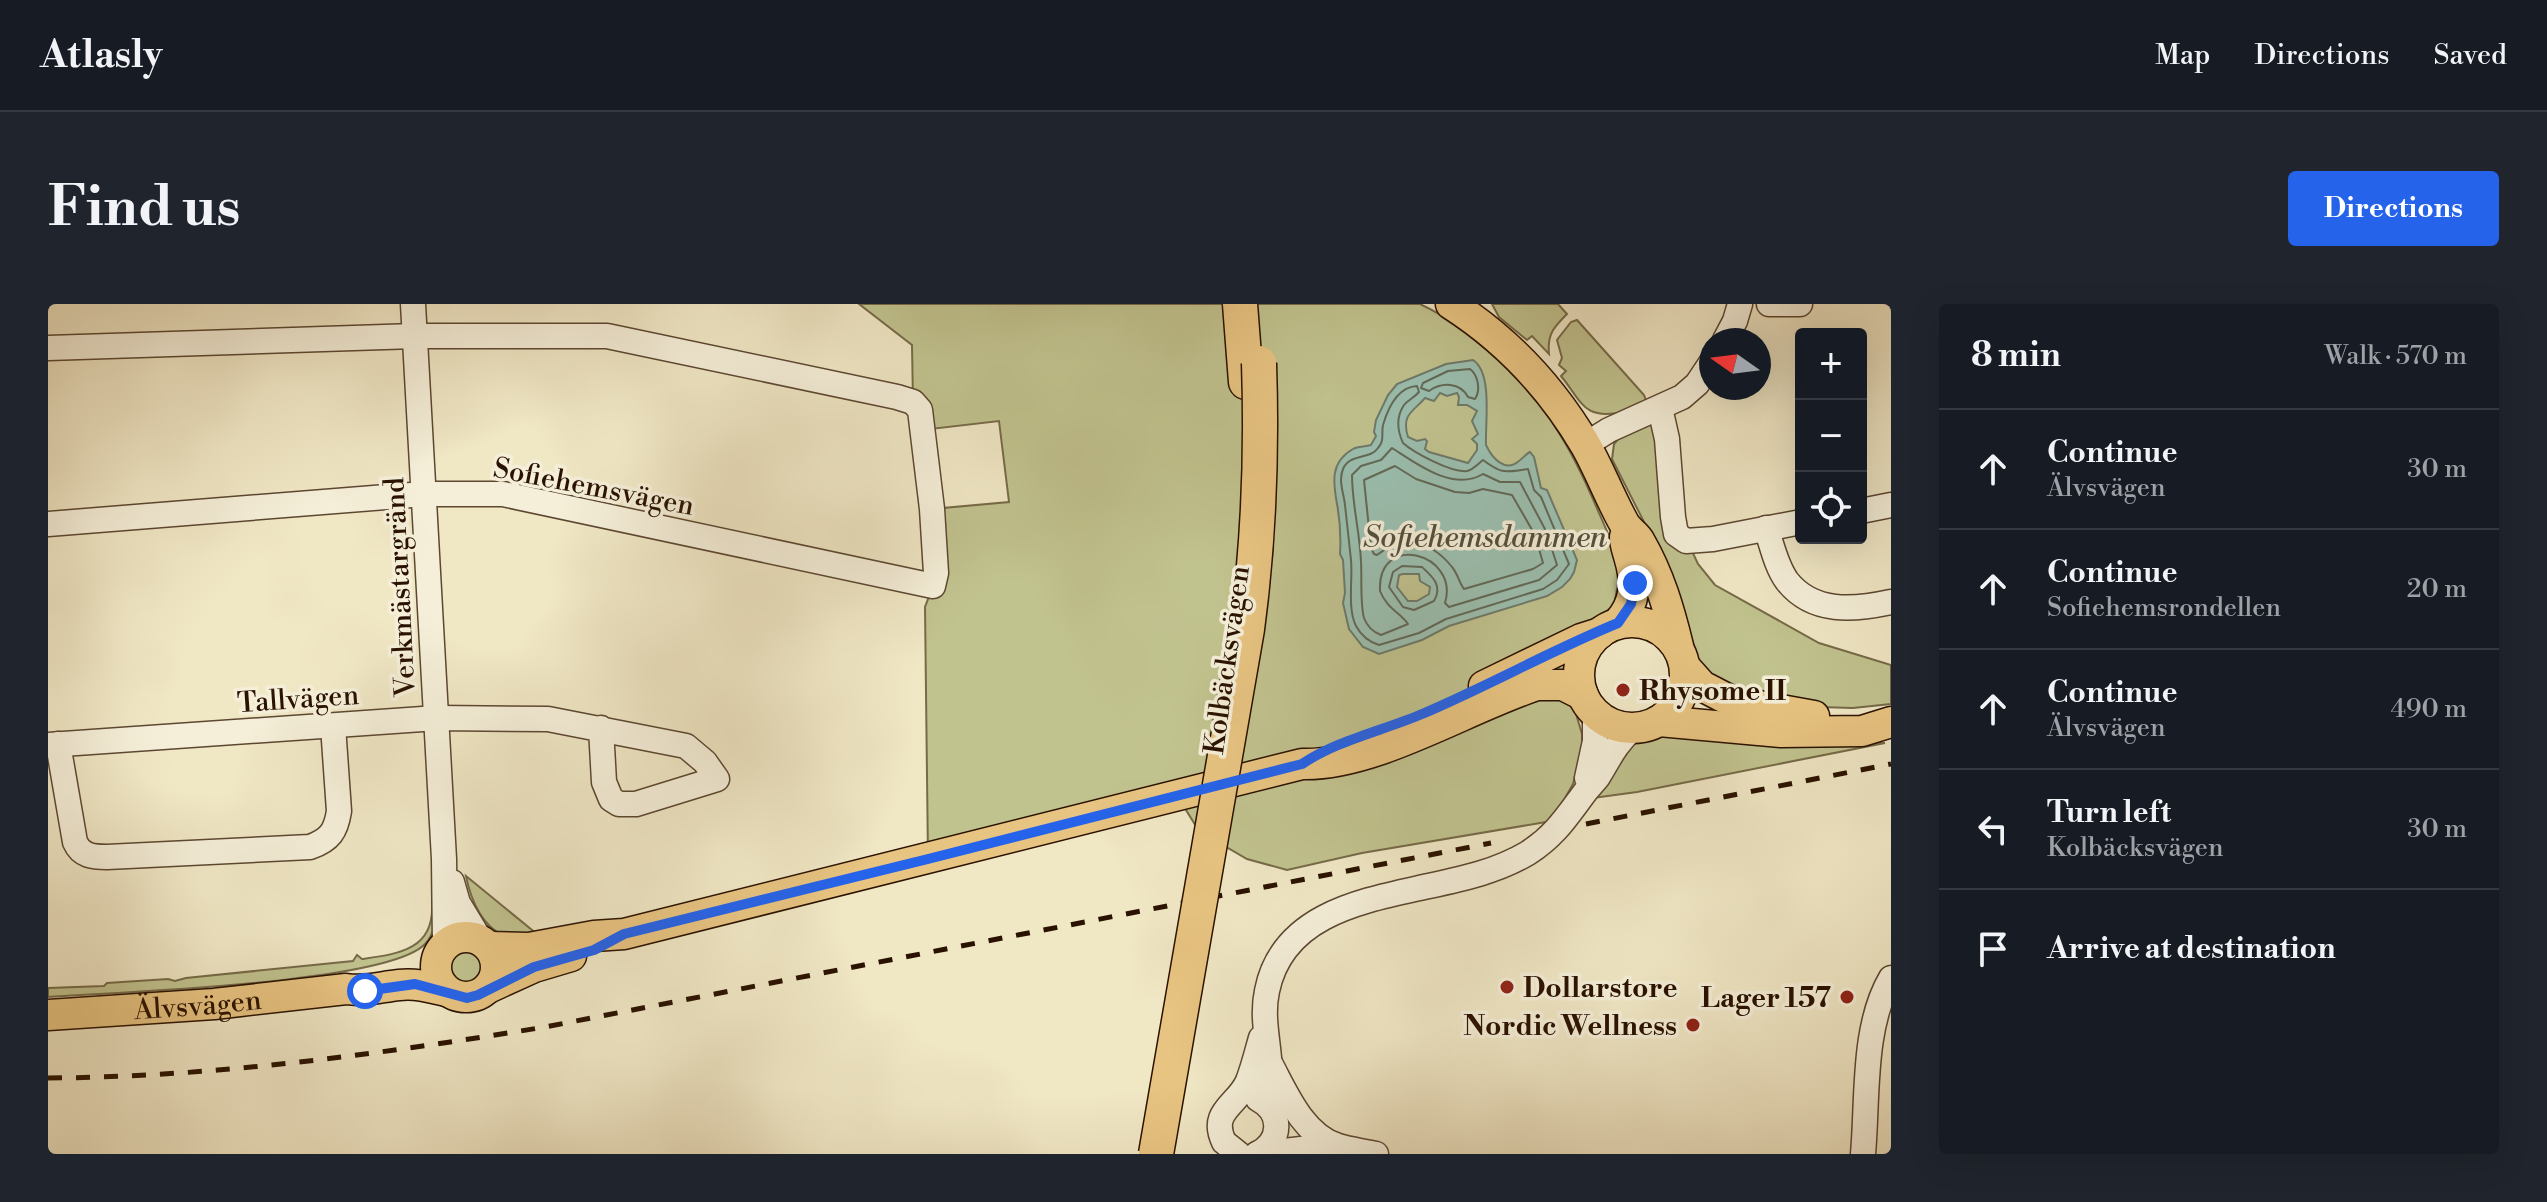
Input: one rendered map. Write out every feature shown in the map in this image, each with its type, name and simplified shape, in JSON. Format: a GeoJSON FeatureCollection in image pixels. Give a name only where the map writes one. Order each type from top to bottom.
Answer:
{"type":"FeatureCollection","features":[{"type":"Feature","properties":{"kind":"highway","name":"Kolbäcksvägen"},"geometry":{"type":"LineString","coordinates":[[1142,1154],[1220,715],[1238,593],[1247,484],[1246,382],[1240,304]]}},
{"type":"Feature","properties":{"kind":"highway","name":"Kolbäcksvägen"},"geometry":{"type":"LineString","coordinates":[[1156,1154],[1237,693],[1256,557],[1261,422],[1255,304]]}},
{"type":"Feature","properties":{"kind":"main road"},"geometry":{"type":"LineString","coordinates":[[1451,304],[1498,337],[1559,405],[1585,445],[1626,527],[1638,537],[1653,567],[1666,599],[1682,657],[1684,687],[1674,708],[1646,725]]}},
{"type":"Feature","properties":{"kind":"main road"},"geometry":{"type":"LineString","coordinates":[[1589,704],[1579,678],[1581,661],[1587,648],[1627,614],[1635,593],[1634,572],[1624,542],[1626,527]]}},
{"type":"Feature","properties":{"kind":"main road"},"geometry":{"type":"LineString","coordinates":[[1302,764],[1324,749],[1362,738],[1424,713],[1581,639],[1634,621],[1653,625],[1666,633],[1702,686],[1719,697],[1806,715],[1889,722]]}},
{"type":"Feature","properties":{"kind":"main road"},"geometry":{"type":"LineString","coordinates":[[624,934],[594,950],[534,967],[467,998],[446,991],[436,974],[438,955],[444,945],[454,939],[468,937],[485,944],[529,948],[624,934],[1302,764],[1325,764],[1363,754],[1537,685],[1563,685],[1606,721],[1781,732],[1862,731],[1889,722]]}},
{"type":"Feature","properties":{"kind":"main road"},"geometry":{"type":"LineString","coordinates":[[485,944],[494,955],[496,973],[488,988]]}},
{"type":"Feature","properties":{"kind":"main road","name":"Älvsvägen"},"geometry":{"type":"LineString","coordinates":[[346,989],[444,945]]}},
{"type":"Feature","properties":{"kind":"main road","name":"Älvsvägen"},"geometry":{"type":"LineString","coordinates":[[48,1015],[214,1004],[415,984],[446,991]]}},
{"type":"Feature","properties":{"kind":"street","name":"Verkmästargränd"},"geometry":{"type":"LineString","coordinates":[[413,304],[445,867],[444,945]]}},
{"type":"Feature","properties":{"kind":"street"},"geometry":{"type":"LineString","coordinates":[[1731,328],[1740,304]]}},
{"type":"Feature","properties":{"kind":"street"},"geometry":{"type":"LineString","coordinates":[[1769,304],[1800,304]]}},
{"type":"Feature","properties":{"kind":"street"},"geometry":{"type":"LineString","coordinates":[[48,348],[415,336]]}},
{"type":"Feature","properties":{"kind":"street","name":"Sofiehemsvägen"},"geometry":{"type":"LineString","coordinates":[[48,524],[424,494],[503,494],[933,586],[936,573],[932,509],[920,410],[913,402],[607,336],[415,336]]}},
{"type":"Feature","properties":{"kind":"street"},"geometry":{"type":"LineString","coordinates":[[1585,445],[1609,430],[1682,397],[1699,381]]}},
{"type":"Feature","properties":{"kind":"street"},"geometry":{"type":"LineString","coordinates":[[1660,408],[1667,439],[1670,498],[1676,534],[1686,541],[1713,539],[1795,523]]}},
{"type":"Feature","properties":{"kind":"street"},"geometry":{"type":"LineString","coordinates":[[1867,510],[1891,505]]}},
{"type":"Feature","properties":{"kind":"street"},"geometry":{"type":"LineString","coordinates":[[1766,528],[1782,572],[1788,582],[1808,599],[1832,608],[1849,609],[1891,602]]}},
{"type":"Feature","properties":{"kind":"street"},"geometry":{"type":"LineString","coordinates":[[1584,793],[1595,741],[1589,704]]}},
{"type":"Feature","properties":{"kind":"street","name":"Tallvägen"},"geometry":{"type":"LineString","coordinates":[[53,744],[437,718],[548,719],[601,728],[686,746],[705,762],[717,779],[636,804],[619,804],[611,799],[604,782],[601,728]]}},
{"type":"Feature","properties":{"kind":"street"},"geometry":{"type":"LineString","coordinates":[[1257,1154],[1269,1146],[1275,1137],[1267,1083],[1269,1061],[1264,1028],[1266,992],[1285,952],[1317,920],[1356,904],[1490,872],[1539,846],[1573,811],[1597,779],[1617,743],[1646,725]]}},
{"type":"Feature","properties":{"kind":"street"},"geometry":{"type":"LineString","coordinates":[[53,744],[75,842],[79,851],[88,856],[310,847],[329,838],[337,823],[339,811],[333,726]]}},
{"type":"Feature","properties":{"kind":"street","name":"Verkmästargränd"},"geometry":{"type":"LineString","coordinates":[[445,867],[458,903],[485,944]]}},
{"type":"Feature","properties":{"kind":"street"},"geometry":{"type":"LineString","coordinates":[[1863,1154],[1872,1031],[1881,998],[1891,978]]}},
{"type":"Feature","properties":{"kind":"street"},"geometry":{"type":"LineString","coordinates":[[1239,1154],[1228,1147],[1219,1130],[1222,1115],[1247,1085],[1264,1028]]}},
{"type":"Feature","properties":{"kind":"street"},"geometry":{"type":"LineString","coordinates":[[1269,1061],[1291,1102],[1325,1139]]}},
{"type":"Feature","properties":{"kind":"street"},"geometry":{"type":"LineString","coordinates":[[1232,1103],[1251,1098],[1325,1139],[1376,1154]]}},
{"type":"Feature","properties":{"kind":"street"},"geometry":{"type":"LineString","coordinates":[[1257,1154],[1325,1139]]}},
{"type":"Feature","properties":{"kind":"green space"},"geometry":{"type":"Polygon","coordinates":[[[859,304],[1420,304],[1481,342],[1532,394],[1568,448],[1621,568],[1614,605],[1593,622],[1574,707],[1582,734],[1582,749],[1573,784],[1556,814],[1546,822],[1362,853],[1287,870],[1247,859],[1199,831],[1176,794],[928,859],[925,607],[933,586],[932,509],[1009,502],[999,421],[922,430],[913,402],[912,345],[859,304]]]}},
{"type":"Feature","properties":{"kind":"green space"},"geometry":{"type":"Polygon","coordinates":[[[1492,304],[1558,304],[1567,314],[1552,331],[1549,354],[1532,336],[1527,340],[1499,317],[1492,304]]]}},
{"type":"Feature","properties":{"kind":"green space"},"geometry":{"type":"Polygon","coordinates":[[[1577,320],[1644,395],[1647,403],[1610,414],[1600,414],[1585,407],[1561,376],[1566,371],[1559,365],[1562,358],[1557,340],[1571,322],[1577,320]]]}},
{"type":"Feature","properties":{"kind":"green space"},"geometry":{"type":"Polygon","coordinates":[[[1652,417],[1681,499],[1691,549],[1698,564],[1715,585],[1819,643],[1891,665],[1891,704],[1853,708],[1819,707],[1754,695],[1709,676],[1694,656],[1678,603],[1644,522],[1612,459],[1614,444],[1625,431],[1652,417]]]}},
{"type":"Feature","properties":{"kind":"green space"},"geometry":{"type":"Polygon","coordinates":[[[1674,736],[1817,745],[1885,743],[1593,798],[1626,745],[1643,737],[1674,736]]]}},
{"type":"Feature","properties":{"kind":"green space"},"geometry":{"type":"Polygon","coordinates":[[[466,876],[543,939],[514,939],[492,928],[475,904],[466,876]]]}},
{"type":"Feature","properties":{"kind":"green space"},"geometry":{"type":"Polygon","coordinates":[[[432,903],[436,904],[431,935],[425,944],[401,958],[306,977],[247,984],[48,997],[48,988],[175,981],[353,961],[357,955],[362,959],[389,955],[412,947],[421,940],[431,919],[432,903]]]}},
{"type":"Feature","properties":{"kind":"green space"},"geometry":{"type":"Polygon","coordinates":[[[468,937],[489,951],[496,968],[488,985],[476,996],[468,998],[456,996],[444,984],[438,976],[435,961],[441,949],[468,937]]]}},
{"type":"Feature","properties":{"kind":"water","name":"Sofiehemsdammen"},"geometry":{"type":"Polygon","coordinates":[[[1473,360],[1479,366],[1486,387],[1486,445],[1495,459],[1504,465],[1514,464],[1530,452],[1534,457],[1541,488],[1547,490],[1577,560],[1570,579],[1547,596],[1449,626],[1422,640],[1379,654],[1363,647],[1349,629],[1343,603],[1343,560],[1340,554],[1335,473],[1346,454],[1355,448],[1371,445],[1376,436],[1376,420],[1397,384],[1446,364],[1473,360]],[[1440,393],[1434,401],[1425,398],[1409,414],[1406,423],[1408,437],[1417,441],[1425,439],[1425,449],[1429,452],[1468,463],[1477,450],[1477,444],[1472,439],[1478,434],[1472,421],[1477,411],[1467,405],[1458,405],[1457,393],[1447,396],[1440,393]],[[1419,574],[1399,575],[1397,587],[1408,601],[1417,601],[1429,594],[1430,587],[1420,581],[1419,574]]]}},
{"type":"Feature","properties":{"kind":"railway"},"geometry":{"type":"LineString","coordinates":[[1586,824],[1891,764]]}},
{"type":"Feature","properties":{"kind":"railway"},"geometry":{"type":"LineString","coordinates":[[48,1078],[235,1069],[545,1027],[1491,843]]}},
{"type":"Feature","properties":{"kind":"place","name":"Rhysome II"},"geometry":{"type":"Point","coordinates":[1623,690]}},
{"type":"Feature","properties":{"kind":"place","name":"Dollarstore"},"geometry":{"type":"Point","coordinates":[1507,987]}},
{"type":"Feature","properties":{"kind":"place","name":"Lager 157"},"geometry":{"type":"Point","coordinates":[1847,997]}},
{"type":"Feature","properties":{"kind":"place","name":"Nordic Wellness"},"geometry":{"type":"Point","coordinates":[1693,1025]}},
{"type":"Feature","properties":{"kind":"route"},"geometry":{"type":"LineString","coordinates":[[365,991],[415,984],[467,998],[534,967],[594,950],[624,934],[1302,764],[1324,749],[1362,738],[1424,713],[1581,639],[1600,633],[1627,614],[1635,593],[1635,583]]}}]}
